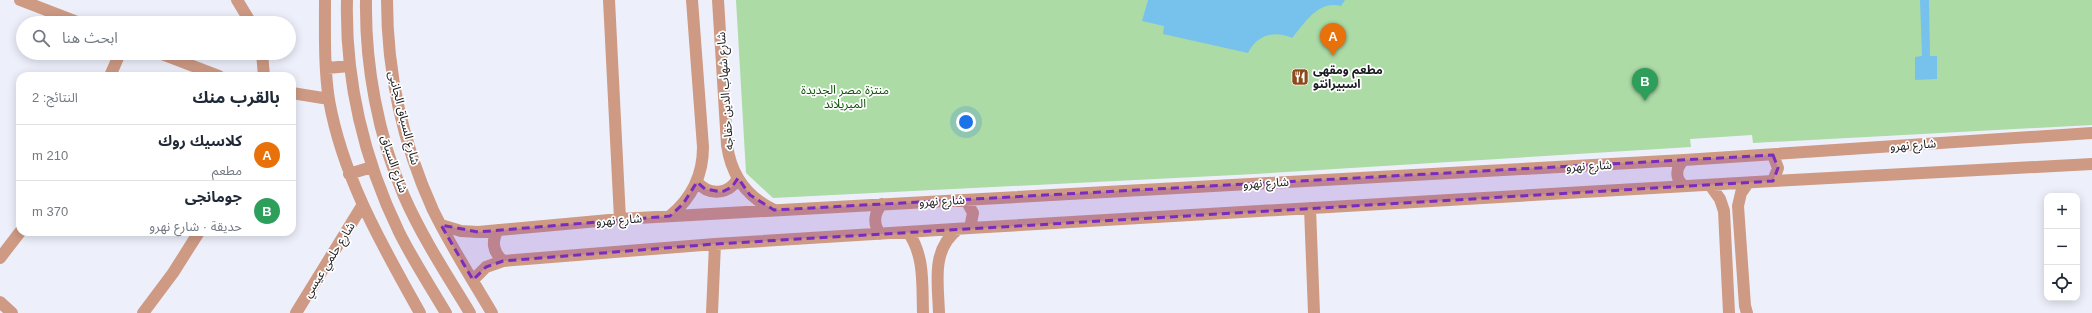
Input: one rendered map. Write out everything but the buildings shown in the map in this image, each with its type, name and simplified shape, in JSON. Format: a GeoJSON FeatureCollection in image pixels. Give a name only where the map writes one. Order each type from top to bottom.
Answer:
{"type":"FeatureCollection","features":[{"type":"Feature","properties":{"kind":"street"},"geometry":{"type":"LineString","coordinates":[[20,0],[62,16]]}},
{"type":"Feature","properties":{"kind":"street"},"geometry":{"type":"LineString","coordinates":[[237,0],[247,16]]}},
{"type":"Feature","properties":{"kind":"street"},"geometry":{"type":"LineString","coordinates":[[325,0],[329,99],[349,174],[362,206],[420,313]]}},
{"type":"Feature","properties":{"kind":"street","name":"شارع السباق"},"geometry":{"type":"LineString","coordinates":[[347,0],[350,66],[358,113],[372,167],[400,233],[446,313]]}},
{"type":"Feature","properties":{"kind":"street","name":"شارع السباق"},"geometry":{"type":"LineString","coordinates":[[366,0],[371,71],[382,128],[391,162],[410,209],[469,312]]}},
{"type":"Feature","properties":{"kind":"street","name":"شارع السباق الجانبى"},"geometry":{"type":"LineString","coordinates":[[387,0],[387,32],[391,64],[398,105],[411,156],[441,225],[492,313]]}},
{"type":"Feature","properties":{"kind":"street"},"geometry":{"type":"LineString","coordinates":[[609,0],[620,219]]}},
{"type":"Feature","properties":{"kind":"street"},"geometry":{"type":"LineString","coordinates":[[670,216],[683,204],[697,182],[702,164],[703,147],[692,0]]}},
{"type":"Feature","properties":{"kind":"street","name":"شارع شهاب الدين خفاجه"},"geometry":{"type":"LineString","coordinates":[[718,0],[727,145],[731,163],[738,178],[750,195],[774,210]]}},
{"type":"Feature","properties":{"kind":"street"},"geometry":{"type":"LineString","coordinates":[[112,72],[117,60]]}},
{"type":"Feature","properties":{"kind":"street"},"geometry":{"type":"LineString","coordinates":[[177,60],[209,72]]}},
{"type":"Feature","properties":{"kind":"street"},"geometry":{"type":"LineString","coordinates":[[263,60],[264,72]]}},
{"type":"Feature","properties":{"kind":"street"},"geometry":{"type":"LineString","coordinates":[[327,68],[350,66]]}},
{"type":"Feature","properties":{"kind":"street"},"geometry":{"type":"LineString","coordinates":[[296,94],[329,99]]}},
{"type":"Feature","properties":{"kind":"street","name":"شارع نهرو"},"geometry":{"type":"LineString","coordinates":[[441,225],[451,229],[471,232],[620,219],[1684,160],[2092,133]]}},
{"type":"Feature","properties":{"kind":"street"},"geometry":{"type":"LineString","coordinates":[[1772,181],[1778,168],[1773,154]]}},
{"type":"Feature","properties":{"kind":"street"},"geometry":{"type":"LineString","coordinates":[[391,162],[411,156]]}},
{"type":"Feature","properties":{"kind":"street"},"geometry":{"type":"LineString","coordinates":[[1684,160],[1679,166],[1677,173],[1679,181],[1684,186]]}},
{"type":"Feature","properties":{"kind":"street"},"geometry":{"type":"LineString","coordinates":[[473,280],[486,267],[503,261],[714,244],[1684,186],[2092,164]]}},
{"type":"Feature","properties":{"kind":"street"},"geometry":{"type":"LineString","coordinates":[[349,174],[372,167]]}},
{"type":"Feature","properties":{"kind":"street"},"geometry":{"type":"LineString","coordinates":[[697,182],[705,189],[722,192],[732,187],[738,178]]}},
{"type":"Feature","properties":{"kind":"street"},"geometry":{"type":"LineString","coordinates":[[1747,313],[1745,306],[1738,206],[1741,193],[1748,183]]}},
{"type":"Feature","properties":{"kind":"street"},"geometry":{"type":"LineString","coordinates":[[1710,185],[1720,199],[1724,211],[1729,313]]}},
{"type":"Feature","properties":{"kind":"street"},"geometry":{"type":"LineString","coordinates":[[966,200],[973,213],[970,228]]}},
{"type":"Feature","properties":{"kind":"street"},"geometry":{"type":"LineString","coordinates":[[880,234],[876,226],[875,219],[877,211],[882,204]]}},
{"type":"Feature","properties":{"kind":"street","name":"شارع حلمي عيسي"},"geometry":{"type":"LineString","coordinates":[[296,313],[362,206]]}},
{"type":"Feature","properties":{"kind":"street"},"geometry":{"type":"LineString","coordinates":[[1310,208],[1314,313]]}},
{"type":"Feature","properties":{"kind":"street"},"geometry":{"type":"LineString","coordinates":[[939,313],[938,258],[944,244],[958,229]]}},
{"type":"Feature","properties":{"kind":"street"},"geometry":{"type":"LineString","coordinates":[[498,230],[494,241],[494,246],[499,257],[503,261]]}},
{"type":"Feature","properties":{"kind":"street"},"geometry":{"type":"LineString","coordinates":[[908,232],[920,256],[923,313]]}},
{"type":"Feature","properties":{"kind":"street"},"geometry":{"type":"LineString","coordinates":[[0,258],[17,236]]}},
{"type":"Feature","properties":{"kind":"street"},"geometry":{"type":"LineString","coordinates":[[143,313],[173,273],[196,236]]}},
{"type":"Feature","properties":{"kind":"street"},"geometry":{"type":"LineString","coordinates":[[712,313],[714,244]]}},
{"type":"Feature","properties":{"kind":"street"},"geometry":{"type":"LineString","coordinates":[[0,302],[12,313]]}},
{"type":"Feature","properties":{"kind":"street"},"geometry":{"type":"LineString","coordinates":[[469,312],[485,302]]}},
{"type":"Feature","properties":{"kind":"highlighted area"},"geometry":{"type":"Polygon","coordinates":[[[1773,155],[1778,168],[1773,181],[1748,183],[715,244],[503,261],[486,267],[473,280],[441,225],[478,232],[670,216],[683,204],[697,182],[705,189],[722,192],[732,187],[738,178],[750,195],[774,210],[1773,155]]]}},
{"type":"Feature","properties":{"kind":"green space","name":"منتزة مصر الجديدة الميريلاند"},"geometry":{"type":"Polygon","coordinates":[[[736,0],[2092,0],[2092,125],[1753,143],[1752,135],[1690,139],[1691,147],[1255,174],[773,198],[746,173],[736,0]]]}},
{"type":"Feature","properties":{"kind":"water"},"geometry":{"type":"Polygon","coordinates":[[[1148,0],[1345,0],[1341,6],[1325,6],[1313,14],[1292,38],[1279,34],[1273,34],[1261,38],[1248,53],[1163,34],[1164,26],[1142,21],[1148,0]]]}},
{"type":"Feature","properties":{"kind":"water"},"geometry":{"type":"Polygon","coordinates":[[[1920,0],[1929,0],[1930,56],[1937,56],[1937,79],[1915,80],[1915,57],[1922,56],[1920,0]]]}},
{"type":"Feature","properties":{"kind":"place","name":"كلاسيك روك"},"geometry":{"type":"Point","coordinates":[1333,56]}},
{"type":"Feature","properties":{"kind":"place","name":"مطعم ومقهى اسبيرانتو"},"geometry":{"type":"Point","coordinates":[1300,77]}},
{"type":"Feature","properties":{"kind":"place","name":"جومانجى"},"geometry":{"type":"Point","coordinates":[1645,101]}}]}
